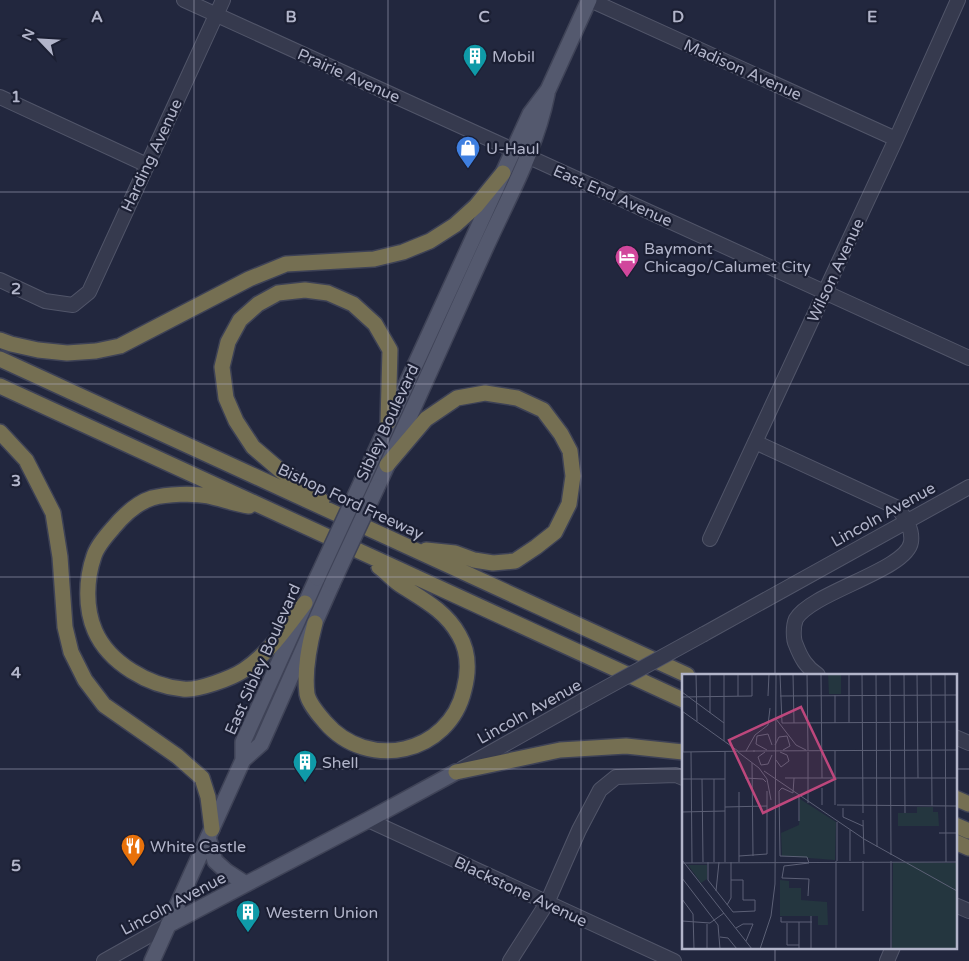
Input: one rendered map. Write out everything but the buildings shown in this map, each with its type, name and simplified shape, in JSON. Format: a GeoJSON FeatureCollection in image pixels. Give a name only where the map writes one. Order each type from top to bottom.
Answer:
{"type":"FeatureCollection","features":[{"type":"Feature","properties":{"kind":"highway"},"geometry":{"type":"LineString","coordinates":[[0,340],[38,350],[67,353],[96,352],[120,346],[249,279],[286,264],[374,259],[403,252],[430,242],[455,225],[476,206],[503,173]]}},
{"type":"Feature","properties":{"kind":"highway"},"geometry":{"type":"LineString","coordinates":[[336,514],[302,484],[281,471],[253,447],[236,421],[226,398],[222,367],[228,342],[240,320],[258,304],[278,293],[305,290],[328,293],[352,304],[375,324],[390,350],[388,422]]}},
{"type":"Feature","properties":{"kind":"highway","name":"Bishop Ford Freeway"},"geometry":{"type":"LineString","coordinates":[[0,360],[685,674]]}},
{"type":"Feature","properties":{"kind":"highway"},"geometry":{"type":"LineString","coordinates":[[0,386],[682,700]]}},
{"type":"Feature","properties":{"kind":"highway"},"geometry":{"type":"LineString","coordinates":[[387,464],[426,419],[457,398],[485,393],[518,398],[543,410],[561,434],[570,451],[573,476],[569,504],[555,532],[515,561],[493,562],[474,560],[455,553],[413,549]]}},
{"type":"Feature","properties":{"kind":"highway"},"geometry":{"type":"LineString","coordinates":[[0,432],[26,460],[53,513],[60,557],[65,627],[71,652],[85,680],[104,705],[177,756],[202,778],[208,798],[210,833]]}},
{"type":"Feature","properties":{"kind":"highway"},"geometry":{"type":"LineString","coordinates":[[272,511],[209,496],[192,494],[152,498],[138,505],[122,517],[94,554],[88,580],[88,602],[95,630],[108,651],[130,670],[155,683],[184,690],[214,683],[244,670],[273,644],[305,603]]}},
{"type":"Feature","properties":{"kind":"highway"},"geometry":{"type":"LineString","coordinates":[[315,623],[306,667],[308,696],[317,712],[334,732],[350,742],[371,751],[395,750],[417,746],[438,734],[454,715],[462,698],[469,673],[460,636],[446,617],[431,603],[398,583],[364,554]]}},
{"type":"Feature","properties":{"kind":"highway"},"geometry":{"type":"LineString","coordinates":[[456,772],[560,750],[626,746],[682,752]]}},
{"type":"Feature","properties":{"kind":"highway"},"geometry":{"type":"LineString","coordinates":[[956,798],[969,804]]}},
{"type":"Feature","properties":{"kind":"highway"},"geometry":{"type":"LineString","coordinates":[[956,825],[969,831]]}},
{"type":"Feature","properties":{"kind":"highway"},"geometry":{"type":"LineString","coordinates":[[956,842],[969,848]]}},
{"type":"Feature","properties":{"kind":"main road","name":"Sibley Boulevard"},"geometry":{"type":"LineString","coordinates":[[243,760],[260,744],[503,208],[528,157],[542,117],[548,90],[589,0]]}},
{"type":"Feature","properties":{"kind":"main road","name":"Sibley Boulevard"},"geometry":{"type":"LineString","coordinates":[[362,481],[530,114],[548,90]]}},
{"type":"Feature","properties":{"kind":"main road","name":"East Sibley Boulevard"},"geometry":{"type":"LineString","coordinates":[[152,961],[243,760],[243,742],[362,481]]}},
{"type":"Feature","properties":{"kind":"main road","name":"Lincoln Avenue"},"geometry":{"type":"LineString","coordinates":[[168,925],[456,772]]}},
{"type":"Feature","properties":{"kind":"main road"},"geometry":{"type":"LineString","coordinates":[[210,833],[215,861],[246,884]]}},
{"type":"Feature","properties":{"kind":"street","name":"Prairie Avenue"},"geometry":{"type":"LineString","coordinates":[[184,0],[514,150]]}},
{"type":"Feature","properties":{"kind":"street","name":"Harding Avenue"},"geometry":{"type":"LineString","coordinates":[[0,280],[45,301],[73,306],[89,292],[223,0]]}},
{"type":"Feature","properties":{"kind":"street","name":"Madison Avenue"},"geometry":{"type":"LineString","coordinates":[[589,0],[896,139]]}},
{"type":"Feature","properties":{"kind":"street","name":"Wilson Avenue"},"geometry":{"type":"LineString","coordinates":[[710,539],[896,139],[958,0]]}},
{"type":"Feature","properties":{"kind":"street"},"geometry":{"type":"LineString","coordinates":[[0,97],[147,164]]}},
{"type":"Feature","properties":{"kind":"street","name":"East End Avenue"},"geometry":{"type":"LineString","coordinates":[[528,157],[969,358]]}},
{"type":"Feature","properties":{"kind":"street"},"geometry":{"type":"LineString","coordinates":[[755,442],[898,508],[911,532],[911,544],[899,560],[811,606],[796,620],[793,639],[803,662],[817,674]]}},
{"type":"Feature","properties":{"kind":"street","name":"Lincoln Avenue"},"geometry":{"type":"LineString","coordinates":[[456,772],[906,520],[969,487]]}},
{"type":"Feature","properties":{"kind":"street"},"geometry":{"type":"LineString","coordinates":[[956,737],[969,743]]}},
{"type":"Feature","properties":{"kind":"street"},"geometry":{"type":"LineString","coordinates":[[510,961],[547,903],[579,830],[600,790],[616,777],[676,775],[682,778]]}},
{"type":"Feature","properties":{"kind":"street","name":"Blackstone Avenue"},"geometry":{"type":"LineString","coordinates":[[368,820],[674,961]]}},
{"type":"Feature","properties":{"kind":"street"},"geometry":{"type":"LineString","coordinates":[[956,905],[969,911]]}},
{"type":"Feature","properties":{"kind":"street","name":"Lincoln Avenue"},"geometry":{"type":"LineString","coordinates":[[104,961],[168,925]]}},
{"type":"Feature","properties":{"kind":"street"},"geometry":{"type":"LineString","coordinates":[[887,961],[893,948]]}},
{"type":"Feature","properties":{"kind":"place","name":"Mobil"},"geometry":{"type":"Point","coordinates":[475,77]}},
{"type":"Feature","properties":{"kind":"place","name":"U-Haul"},"geometry":{"type":"Point","coordinates":[468,169]}},
{"type":"Feature","properties":{"kind":"place","name":"Baymont Chicago/Calumet City"},"geometry":{"type":"Point","coordinates":[627,278]}},
{"type":"Feature","properties":{"kind":"place","name":"Shell"},"geometry":{"type":"Point","coordinates":[305,783]}},
{"type":"Feature","properties":{"kind":"place","name":"White Castle"},"geometry":{"type":"Point","coordinates":[133,867]}},
{"type":"Feature","properties":{"kind":"place","name":"Western Union"},"geometry":{"type":"Point","coordinates":[248,933]}}]}
